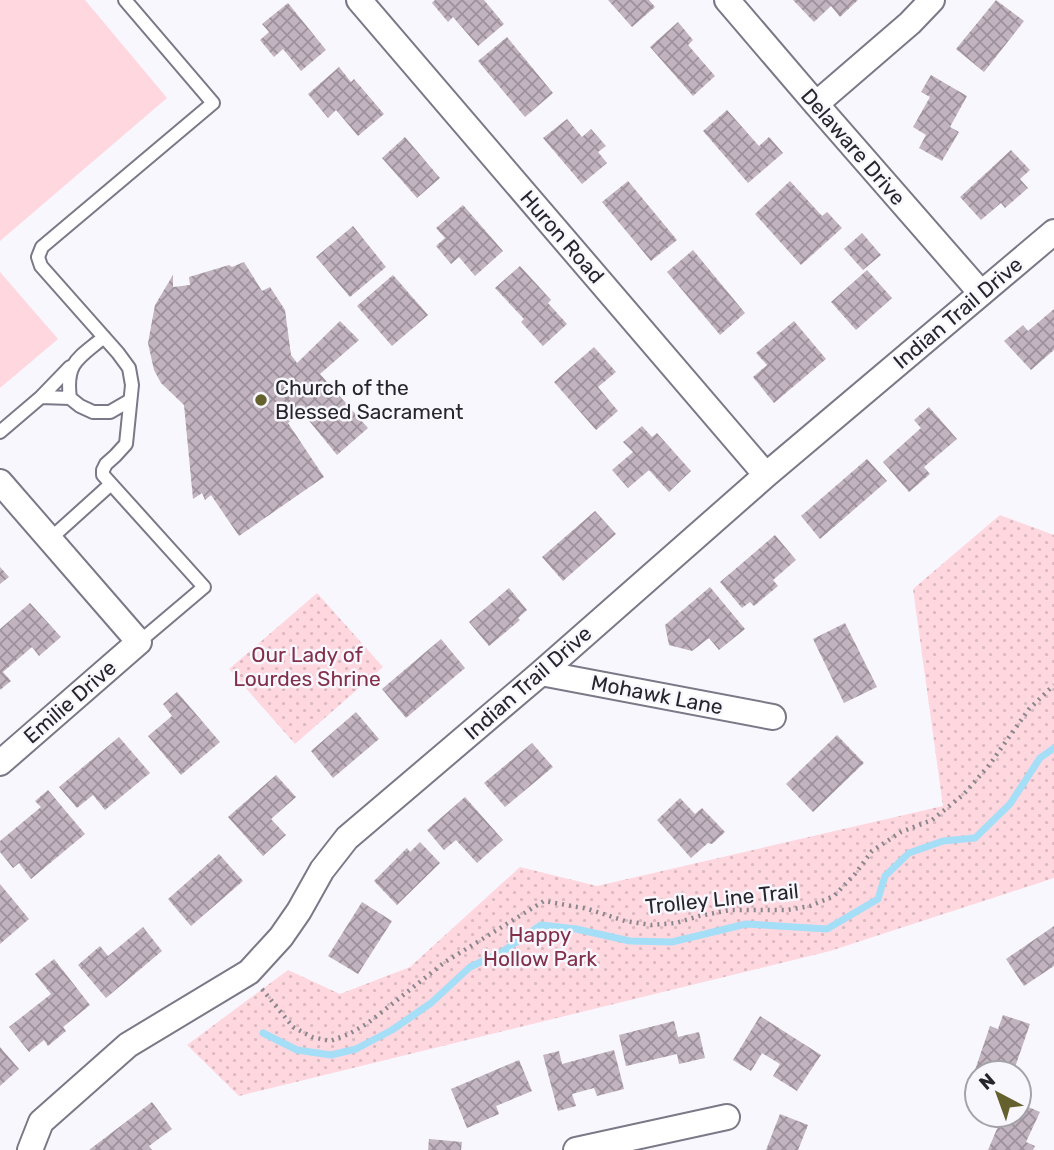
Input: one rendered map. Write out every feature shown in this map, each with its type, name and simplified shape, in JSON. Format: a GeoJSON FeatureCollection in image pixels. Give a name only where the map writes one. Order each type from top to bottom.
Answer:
{"type":"FeatureCollection","features":[{"type":"Feature","properties":{"kind":"street","name":"Huron Road"},"geometry":{"type":"LineString","coordinates":[[359,0],[766,475]]}},
{"type":"Feature","properties":{"kind":"street","name":"Delaware Drive"},"geometry":{"type":"LineString","coordinates":[[727,0],[981,293]]}},
{"type":"Feature","properties":{"kind":"street"},"geometry":{"type":"LineString","coordinates":[[816,104],[910,23],[932,0]]}},
{"type":"Feature","properties":{"kind":"street","name":"Indian Trail Drive"},"geometry":{"type":"LineString","coordinates":[[30,1150],[41,1122],[128,1045],[249,972],[281,937],[322,870],[347,838],[541,673],[766,475],[1054,232]]}},
{"type":"Feature","properties":{"kind":"street"},"geometry":{"type":"LineString","coordinates":[[0,482],[139,642]]}},
{"type":"Feature","properties":{"kind":"street","name":"Emilie Drive"},"geometry":{"type":"LineString","coordinates":[[0,763],[139,642]]}},
{"type":"Feature","properties":{"kind":"street","name":"Mohawk Lane"},"geometry":{"type":"LineString","coordinates":[[541,673],[773,717]]}},
{"type":"Feature","properties":{"kind":"street"},"geometry":{"type":"LineString","coordinates":[[576,1150],[727,1117]]}},
{"type":"Feature","properties":{"kind":"lane"},"geometry":{"type":"LineString","coordinates":[[125,0],[213,103],[42,247],[37,257],[41,266],[118,353],[128,368],[132,385],[126,444],[106,464],[103,475],[204,587],[139,642]]}},
{"type":"Feature","properties":{"kind":"lane"},"geometry":{"type":"LineString","coordinates":[[0,432],[104,337]]}},
{"type":"Feature","properties":{"kind":"lane"},"geometry":{"type":"LineString","coordinates":[[70,398],[68,382],[74,363]]}},
{"type":"Feature","properties":{"kind":"lane"},"geometry":{"type":"LineString","coordinates":[[41,397],[70,398],[93,412],[110,412],[130,401]]}},
{"type":"Feature","properties":{"kind":"lane"},"geometry":{"type":"LineString","coordinates":[[110,412],[127,432]]}},
{"type":"Feature","properties":{"kind":"lane"},"geometry":{"type":"LineString","coordinates":[[50,539],[111,484]]}},
{"type":"Feature","properties":{"kind":"path","name":"Trolley Line Trail"},"geometry":{"type":"LineString","coordinates":[[249,972],[293,1027],[312,1037],[330,1041],[368,1023],[445,961],[544,901],[651,925],[676,923],[730,910],[787,910],[810,906],[834,895],[855,874],[872,851],[901,832],[932,820],[964,794],[990,764],[1029,709],[1054,685]]}},
{"type":"Feature","properties":{"kind":"green space"},"geometry":{"type":"Polygon","coordinates":[[[0,0],[85,0],[167,98],[0,241],[0,0]]]}},
{"type":"Feature","properties":{"kind":"green space"},"geometry":{"type":"Polygon","coordinates":[[[0,272],[58,339],[0,388],[0,272]]]}},
{"type":"Feature","properties":{"kind":"green space","name":"Happy Hollow Park"},"geometry":{"type":"Polygon","coordinates":[[[1000,515],[1054,535],[1054,878],[830,951],[239,1096],[187,1045],[288,970],[340,994],[410,967],[520,867],[597,886],[943,806],[913,589],[1000,515]]]}},
{"type":"Feature","properties":{"kind":"green space","name":"Our Lady of Lourdes Shrine"},"geometry":{"type":"Polygon","coordinates":[[[317,593],[383,667],[295,744],[229,669],[317,593]]]}},
{"type":"Feature","properties":{"kind":"building"},"geometry":{"type":"Polygon","coordinates":[[[435,0],[484,0],[504,24],[478,46],[453,17],[448,22],[432,3],[435,0]]]}},
{"type":"Feature","properties":{"kind":"building"},"geometry":{"type":"Polygon","coordinates":[[[608,0],[649,0],[655,7],[632,27],[608,0]]]}},
{"type":"Feature","properties":{"kind":"building"},"geometry":{"type":"Polygon","coordinates":[[[793,0],[858,0],[840,17],[831,6],[814,22],[793,0]]]}},
{"type":"Feature","properties":{"kind":"building"},"geometry":{"type":"Polygon","coordinates":[[[996,0],[1024,21],[984,72],[956,49],[996,0]]]}},
{"type":"Feature","properties":{"kind":"building"},"geometry":{"type":"Polygon","coordinates":[[[288,3],[326,50],[301,71],[283,49],[274,57],[260,40],[269,32],[262,24],[288,3]]]}},
{"type":"Feature","properties":{"kind":"building"},"geometry":{"type":"Polygon","coordinates":[[[678,22],[693,40],[688,45],[715,76],[693,96],[650,47],[678,22]]]}},
{"type":"Feature","properties":{"kind":"building"},"geometry":{"type":"Polygon","coordinates":[[[507,37],[553,93],[525,117],[478,61],[507,37]]]}},
{"type":"Feature","properties":{"kind":"building"},"geometry":{"type":"Polygon","coordinates":[[[339,67],[351,82],[354,79],[384,114],[358,136],[336,110],[328,118],[308,94],[339,67]]]}},
{"type":"Feature","properties":{"kind":"building"},"geometry":{"type":"Polygon","coordinates":[[[931,75],[967,96],[950,127],[959,132],[942,161],[919,148],[926,135],[913,127],[930,97],[921,92],[931,75]]]}},
{"type":"Feature","properties":{"kind":"building"},"geometry":{"type":"Polygon","coordinates":[[[727,110],[759,146],[769,137],[783,153],[748,183],[703,131],[727,110]]]}},
{"type":"Feature","properties":{"kind":"building"},"geometry":{"type":"Polygon","coordinates":[[[567,119],[582,137],[591,129],[606,146],[598,152],[607,163],[582,184],[543,138],[567,119]]]}},
{"type":"Feature","properties":{"kind":"building"},"geometry":{"type":"Polygon","coordinates":[[[405,137],[440,178],[417,198],[382,158],[405,137]]]}},
{"type":"Feature","properties":{"kind":"building"},"geometry":{"type":"Polygon","coordinates":[[[1011,150],[1030,170],[1020,179],[1028,188],[1005,208],[1001,203],[981,220],[960,197],[1011,150]]]}},
{"type":"Feature","properties":{"kind":"building"},"geometry":{"type":"Polygon","coordinates":[[[628,181],[677,240],[651,261],[602,202],[628,181]]]}},
{"type":"Feature","properties":{"kind":"building"},"geometry":{"type":"Polygon","coordinates":[[[790,181],[822,216],[827,212],[842,228],[801,265],[755,214],[790,181]]]}},
{"type":"Feature","properties":{"kind":"building"},"geometry":{"type":"Polygon","coordinates":[[[463,205],[503,251],[475,276],[459,257],[451,264],[436,246],[445,238],[436,228],[463,205]]]}},
{"type":"Feature","properties":{"kind":"building"},"geometry":{"type":"Polygon","coordinates":[[[353,226],[386,267],[350,297],[316,257],[353,226]]]}},
{"type":"Feature","properties":{"kind":"building"},"geometry":{"type":"Polygon","coordinates":[[[862,233],[881,255],[863,270],[844,249],[862,233]]]}},
{"type":"Feature","properties":{"kind":"building"},"geometry":{"type":"Polygon","coordinates":[[[693,250],[745,313],[720,335],[667,272],[693,250]]]}},
{"type":"Feature","properties":{"kind":"building","name":"Church of the Blessed Sacrament"},"geometry":{"type":"Polygon","coordinates":[[[244,262],[262,291],[270,287],[285,310],[291,355],[297,363],[340,321],[359,340],[320,374],[368,428],[337,455],[306,417],[309,414],[304,408],[288,423],[324,477],[239,536],[211,495],[205,500],[202,493],[193,499],[184,405],[161,383],[154,370],[148,343],[155,305],[173,275],[173,287],[190,285],[189,277],[244,262]]]}},
{"type":"Feature","properties":{"kind":"building"},"geometry":{"type":"Polygon","coordinates":[[[520,266],[551,300],[548,303],[567,324],[543,346],[521,322],[524,319],[495,288],[520,266]]]}},
{"type":"Feature","properties":{"kind":"building"},"geometry":{"type":"Polygon","coordinates":[[[867,270],[892,298],[856,330],[831,302],[867,270]]]}},
{"type":"Feature","properties":{"kind":"building"},"geometry":{"type":"Polygon","coordinates":[[[393,275],[428,315],[392,346],[357,306],[393,275]]]}},
{"type":"Feature","properties":{"kind":"building"},"geometry":{"type":"Polygon","coordinates":[[[1054,309],[1054,350],[1031,370],[1004,341],[1023,325],[1028,331],[1054,309]]]}},
{"type":"Feature","properties":{"kind":"building"},"geometry":{"type":"Polygon","coordinates":[[[794,321],[826,359],[774,403],[753,377],[767,365],[756,353],[794,321]]]}},
{"type":"Feature","properties":{"kind":"building"},"geometry":{"type":"Polygon","coordinates":[[[594,347],[616,372],[598,387],[618,411],[596,430],[554,382],[594,347]]]}},
{"type":"Feature","properties":{"kind":"building"},"geometry":{"type":"Polygon","coordinates":[[[929,407],[957,439],[924,467],[930,474],[909,492],[883,462],[921,428],[914,420],[929,407]]]}},
{"type":"Feature","properties":{"kind":"building"},"geometry":{"type":"Polygon","coordinates":[[[642,426],[652,437],[657,433],[691,471],[669,492],[649,470],[628,488],[612,470],[633,452],[623,442],[642,426]]]}},
{"type":"Feature","properties":{"kind":"building"},"geometry":{"type":"Polygon","coordinates":[[[867,459],[887,481],[820,539],[801,516],[867,459]]]}},
{"type":"Feature","properties":{"kind":"building"},"geometry":{"type":"Polygon","coordinates":[[[595,511],[616,534],[563,581],[542,557],[595,511]]]}},
{"type":"Feature","properties":{"kind":"building"},"geometry":{"type":"Polygon","coordinates":[[[775,535],[796,560],[773,580],[778,586],[754,606],[750,602],[742,608],[720,582],[775,535]]]}},
{"type":"Feature","properties":{"kind":"building"},"geometry":{"type":"Polygon","coordinates":[[[0,567],[9,577],[0,584],[0,567]]]}},
{"type":"Feature","properties":{"kind":"building"},"geometry":{"type":"Polygon","coordinates":[[[710,587],[745,629],[719,650],[709,638],[692,651],[669,645],[665,625],[710,587]]]}},
{"type":"Feature","properties":{"kind":"building"},"geometry":{"type":"Polygon","coordinates":[[[509,588],[527,610],[518,618],[520,620],[489,646],[469,622],[509,588]]]}},
{"type":"Feature","properties":{"kind":"building"},"geometry":{"type":"Polygon","coordinates":[[[30,603],[61,637],[39,656],[32,647],[3,672],[11,681],[0,690],[0,629],[30,603]]]}},
{"type":"Feature","properties":{"kind":"building"},"geometry":{"type":"Polygon","coordinates":[[[845,623],[877,687],[844,703],[813,639],[845,623]]]}},
{"type":"Feature","properties":{"kind":"building"},"geometry":{"type":"Polygon","coordinates":[[[441,639],[465,668],[406,718],[382,689],[441,639]]]}},
{"type":"Feature","properties":{"kind":"building"},"geometry":{"type":"Polygon","coordinates":[[[177,692],[220,742],[181,775],[148,736],[172,716],[163,704],[177,692]]]}},
{"type":"Feature","properties":{"kind":"building"},"geometry":{"type":"Polygon","coordinates":[[[356,712],[379,739],[333,778],[311,751],[356,712]]]}},
{"type":"Feature","properties":{"kind":"building"},"geometry":{"type":"Polygon","coordinates":[[[837,735],[864,763],[813,812],[786,784],[837,735]]]}},
{"type":"Feature","properties":{"kind":"building"},"geometry":{"type":"Polygon","coordinates":[[[119,737],[150,773],[105,810],[93,795],[77,808],[59,787],[119,737]]]}},
{"type":"Feature","properties":{"kind":"building"},"geometry":{"type":"Polygon","coordinates":[[[532,743],[553,767],[505,807],[484,783],[532,743]]]}},
{"type":"Feature","properties":{"kind":"building"},"geometry":{"type":"Polygon","coordinates":[[[276,775],[296,797],[271,819],[286,835],[263,856],[228,817],[276,775]]]}},
{"type":"Feature","properties":{"kind":"building"},"geometry":{"type":"Polygon","coordinates":[[[48,790],[85,834],[31,879],[19,863],[13,868],[0,852],[0,841],[41,807],[35,801],[48,790]]]}},
{"type":"Feature","properties":{"kind":"building"},"geometry":{"type":"Polygon","coordinates":[[[465,797],[503,840],[477,863],[456,840],[444,850],[427,830],[465,797]]]}},
{"type":"Feature","properties":{"kind":"building"},"geometry":{"type":"Polygon","coordinates":[[[680,798],[695,814],[702,808],[725,832],[691,858],[657,820],[680,798]]]}},
{"type":"Feature","properties":{"kind":"building"},"geometry":{"type":"Polygon","coordinates":[[[420,842],[440,863],[397,905],[374,881],[407,848],[410,852],[420,842]]]}},
{"type":"Feature","properties":{"kind":"building"},"geometry":{"type":"Polygon","coordinates":[[[219,854],[243,881],[191,926],[168,899],[219,854]]]}},
{"type":"Feature","properties":{"kind":"building"},"geometry":{"type":"Polygon","coordinates":[[[0,884],[29,919],[0,944],[0,884]]]}},
{"type":"Feature","properties":{"kind":"building"},"geometry":{"type":"Polygon","coordinates":[[[362,902],[392,921],[358,974],[328,956],[362,902]]]}},
{"type":"Feature","properties":{"kind":"building"},"geometry":{"type":"Polygon","coordinates":[[[1054,926],[1054,966],[1024,986],[1006,959],[1054,926]]]}},
{"type":"Feature","properties":{"kind":"building"},"geometry":{"type":"Polygon","coordinates":[[[143,927],[162,951],[106,998],[78,965],[100,946],[108,956],[143,927]]]}},
{"type":"Feature","properties":{"kind":"building"},"geometry":{"type":"Polygon","coordinates":[[[54,959],[90,1005],[63,1027],[66,1031],[48,1046],[44,1040],[29,1052],[9,1027],[51,994],[35,974],[54,959]]]}},
{"type":"Feature","properties":{"kind":"building"},"geometry":{"type":"Polygon","coordinates":[[[1003,1015],[1030,1024],[1018,1059],[979,1059],[990,1026],[998,1029],[1003,1015]]]}},
{"type":"Feature","properties":{"kind":"building"},"geometry":{"type":"Polygon","coordinates":[[[760,1016],[821,1055],[797,1091],[773,1076],[780,1064],[762,1053],[751,1071],[733,1060],[760,1016]]]}},
{"type":"Feature","properties":{"kind":"building"},"geometry":{"type":"Polygon","coordinates":[[[674,1021],[678,1037],[699,1032],[705,1058],[679,1064],[677,1054],[626,1066],[619,1035],[674,1021]]]}},
{"type":"Feature","properties":{"kind":"building"},"geometry":{"type":"Polygon","coordinates":[[[0,1047],[19,1069],[0,1086],[0,1047]]]}},
{"type":"Feature","properties":{"kind":"building"},"geometry":{"type":"Polygon","coordinates":[[[614,1050],[624,1089],[597,1096],[594,1088],[572,1094],[576,1106],[558,1111],[543,1055],[559,1051],[562,1064],[614,1050]]]}},
{"type":"Feature","properties":{"kind":"building"},"geometry":{"type":"Polygon","coordinates":[[[519,1060],[532,1091],[496,1106],[499,1114],[467,1128],[451,1089],[519,1060]]]}},
{"type":"Feature","properties":{"kind":"building"},"geometry":{"type":"Polygon","coordinates":[[[152,1102],[172,1129],[149,1146],[152,1150],[89,1150],[152,1102]]]}},
{"type":"Feature","properties":{"kind":"building"},"geometry":{"type":"Polygon","coordinates":[[[1033,1109],[1040,1112],[1033,1127],[1033,1109]]]}},
{"type":"Feature","properties":{"kind":"building"},"geometry":{"type":"Polygon","coordinates":[[[780,1114],[808,1125],[798,1150],[766,1150],[780,1114]]]}},
{"type":"Feature","properties":{"kind":"building"},"geometry":{"type":"Polygon","coordinates":[[[997,1129],[1032,1129],[1026,1142],[1035,1146],[1033,1150],[988,1150],[997,1129]]]}},
{"type":"Feature","properties":{"kind":"building"},"geometry":{"type":"Polygon","coordinates":[[[429,1139],[462,1142],[461,1150],[428,1150],[429,1139]]]}},
{"type":"Feature","properties":{"kind":"waterway"},"geometry":{"type":"LineString","coordinates":[[263,1033],[297,1050],[331,1055],[356,1049],[392,1030],[431,1003],[470,967],[502,952],[541,925],[576,929],[630,941],[672,942],[746,924],[827,929],[878,899],[885,876],[909,853],[943,841],[975,838],[1010,804],[1040,758],[1054,748]]}},
{"type":"Feature","properties":{"kind":"place","name":"Church of the Blessed Sacrament"},"geometry":{"type":"Point","coordinates":[261,400]}}]}
